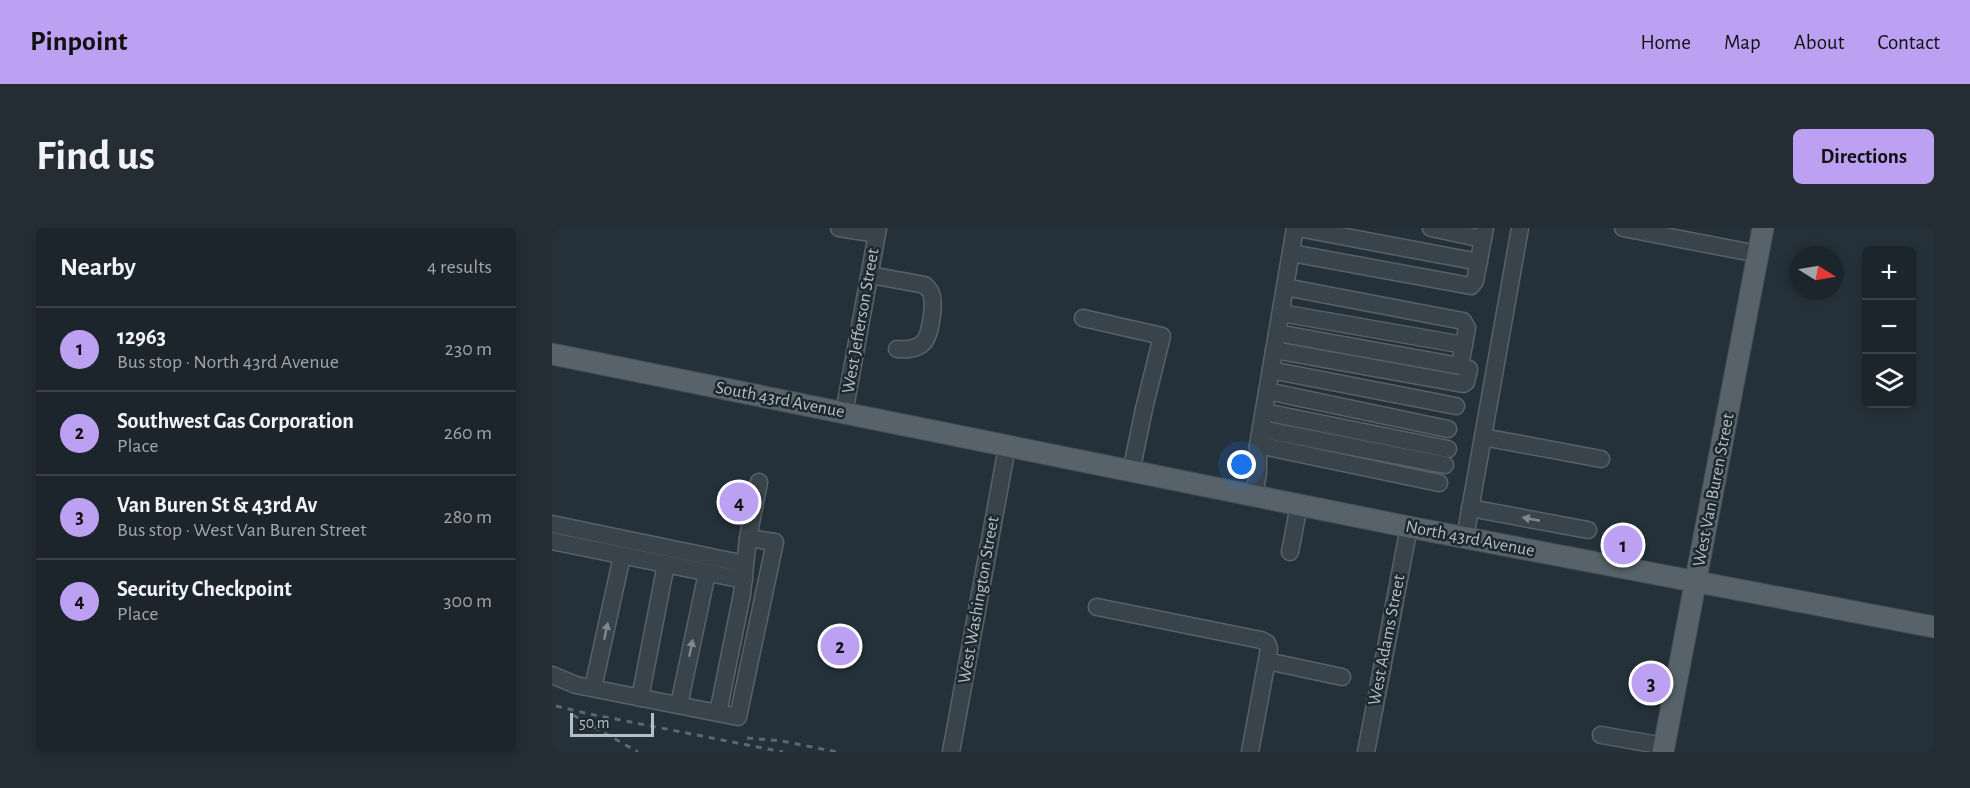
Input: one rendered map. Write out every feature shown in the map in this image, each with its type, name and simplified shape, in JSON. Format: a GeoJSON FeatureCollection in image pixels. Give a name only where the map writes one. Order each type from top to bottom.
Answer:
{"type":"FeatureCollection","features":[{"type":"Feature","properties":{"kind":"main road","name":"West Van Buren Street"},"geometry":{"type":"LineString","coordinates":[[1664,749],[1758,254],[1758,229]]}},
{"type":"Feature","properties":{"kind":"main road","name":"South 43rd Avenue"},"geometry":{"type":"LineString","coordinates":[[552,354],[1007,447]]}},
{"type":"Feature","properties":{"kind":"main road","name":"North 43rd Avenue"},"geometry":{"type":"LineString","coordinates":[[1007,447],[1465,538],[1934,627]]}},
{"type":"Feature","properties":{"kind":"street"},"geometry":{"type":"LineString","coordinates":[[839,228],[878,231]]}},
{"type":"Feature","properties":{"kind":"street"},"geometry":{"type":"LineString","coordinates":[[1254,496],[1258,473],[1259,437],[1297,228],[1479,262]]}},
{"type":"Feature","properties":{"kind":"street"},"geometry":{"type":"LineString","coordinates":[[1291,253],[1468,286],[1474,284],[1484,233],[1431,228]]}},
{"type":"Feature","properties":{"kind":"street"},"geometry":{"type":"LineString","coordinates":[[1465,538],[1520,228]]}},
{"type":"Feature","properties":{"kind":"street"},"geometry":{"type":"LineString","coordinates":[[1623,228],[1758,254]]}},
{"type":"Feature","properties":{"kind":"street","name":"West Jefferson Street"},"geometry":{"type":"LineString","coordinates":[[844,413],[878,231]]}},
{"type":"Feature","properties":{"kind":"street"},"geometry":{"type":"LineString","coordinates":[[870,275],[925,285],[931,293],[933,308],[928,336],[921,345],[897,350]]}},
{"type":"Feature","properties":{"kind":"street"},"geometry":{"type":"LineString","coordinates":[[1276,341],[1460,366],[1467,328],[1463,321],[1285,287]]}},
{"type":"Feature","properties":{"kind":"street"},"geometry":{"type":"LineString","coordinates":[[1281,313],[1464,345]]}},
{"type":"Feature","properties":{"kind":"street"},"geometry":{"type":"LineString","coordinates":[[1083,318],[1162,336],[1131,472]]}},
{"type":"Feature","properties":{"kind":"street"},"geometry":{"type":"LineString","coordinates":[[1271,370],[1456,406]]}},
{"type":"Feature","properties":{"kind":"street"},"geometry":{"type":"LineString","coordinates":[[1267,391],[1448,429]]}},
{"type":"Feature","properties":{"kind":"street"},"geometry":{"type":"LineString","coordinates":[[1259,437],[1446,457],[1264,412]]}},
{"type":"Feature","properties":{"kind":"street"},"geometry":{"type":"LineString","coordinates":[[1259,437],[1439,483]]}},
{"type":"Feature","properties":{"kind":"street"},"geometry":{"type":"LineString","coordinates":[[1483,437],[1601,459]]}},
{"type":"Feature","properties":{"kind":"street","name":"West Washington Street"},"geometry":{"type":"LineString","coordinates":[[951,752],[1007,447]]}},
{"type":"Feature","properties":{"kind":"street"},"geometry":{"type":"LineString","coordinates":[[718,713],[759,482]]}},
{"type":"Feature","properties":{"kind":"street"},"geometry":{"type":"LineString","coordinates":[[1290,552],[1299,505]]}},
{"type":"Feature","properties":{"kind":"street"},"geometry":{"type":"LineString","coordinates":[[1470,508],[1588,530]]}},
{"type":"Feature","properties":{"kind":"street"},"geometry":{"type":"LineString","coordinates":[[552,524],[744,572]]}},
{"type":"Feature","properties":{"kind":"street","name":"West Adams Street"},"geometry":{"type":"LineString","coordinates":[[1366,752],[1409,527]]}},
{"type":"Feature","properties":{"kind":"street"},"geometry":{"type":"LineString","coordinates":[[552,675],[576,685],[738,717],[775,542],[748,538]]}},
{"type":"Feature","properties":{"kind":"street"},"geometry":{"type":"LineString","coordinates":[[552,541],[707,573],[744,572]]}},
{"type":"Feature","properties":{"kind":"street"},"geometry":{"type":"LineString","coordinates":[[594,688],[622,556]]}},
{"type":"Feature","properties":{"kind":"street"},"geometry":{"type":"LineString","coordinates":[[640,698],[666,564]]}},
{"type":"Feature","properties":{"kind":"street"},"geometry":{"type":"LineString","coordinates":[[679,705],[707,573]]}},
{"type":"Feature","properties":{"kind":"street"},"geometry":{"type":"LineString","coordinates":[[1097,607],[1267,643],[1269,649],[1250,752]]}},
{"type":"Feature","properties":{"kind":"street"},"geometry":{"type":"LineString","coordinates":[[1267,661],[1342,677]]}},
{"type":"Feature","properties":{"kind":"street"},"geometry":{"type":"LineString","coordinates":[[1601,735],[1664,749]]}},
{"type":"Feature","properties":{"kind":"railway"},"geometry":{"type":"LineString","coordinates":[[556,706],[783,752]]}},
{"type":"Feature","properties":{"kind":"railway"},"geometry":{"type":"LineString","coordinates":[[573,715],[638,752]]}},
{"type":"Feature","properties":{"kind":"railway"},"geometry":{"type":"LineString","coordinates":[[747,738],[782,741],[837,752]]}},
{"type":"Feature","properties":{"kind":"place","name":"Security Checkpoint"},"geometry":{"type":"Point","coordinates":[739,502]}},
{"type":"Feature","properties":{"kind":"place","name":"12963"},"geometry":{"type":"Point","coordinates":[1623,545]}},
{"type":"Feature","properties":{"kind":"place","name":"Southwest Gas Corporation"},"geometry":{"type":"Point","coordinates":[840,646]}},
{"type":"Feature","properties":{"kind":"place","name":"Van Buren St & 43rd Av"},"geometry":{"type":"Point","coordinates":[1651,683]}}]}
